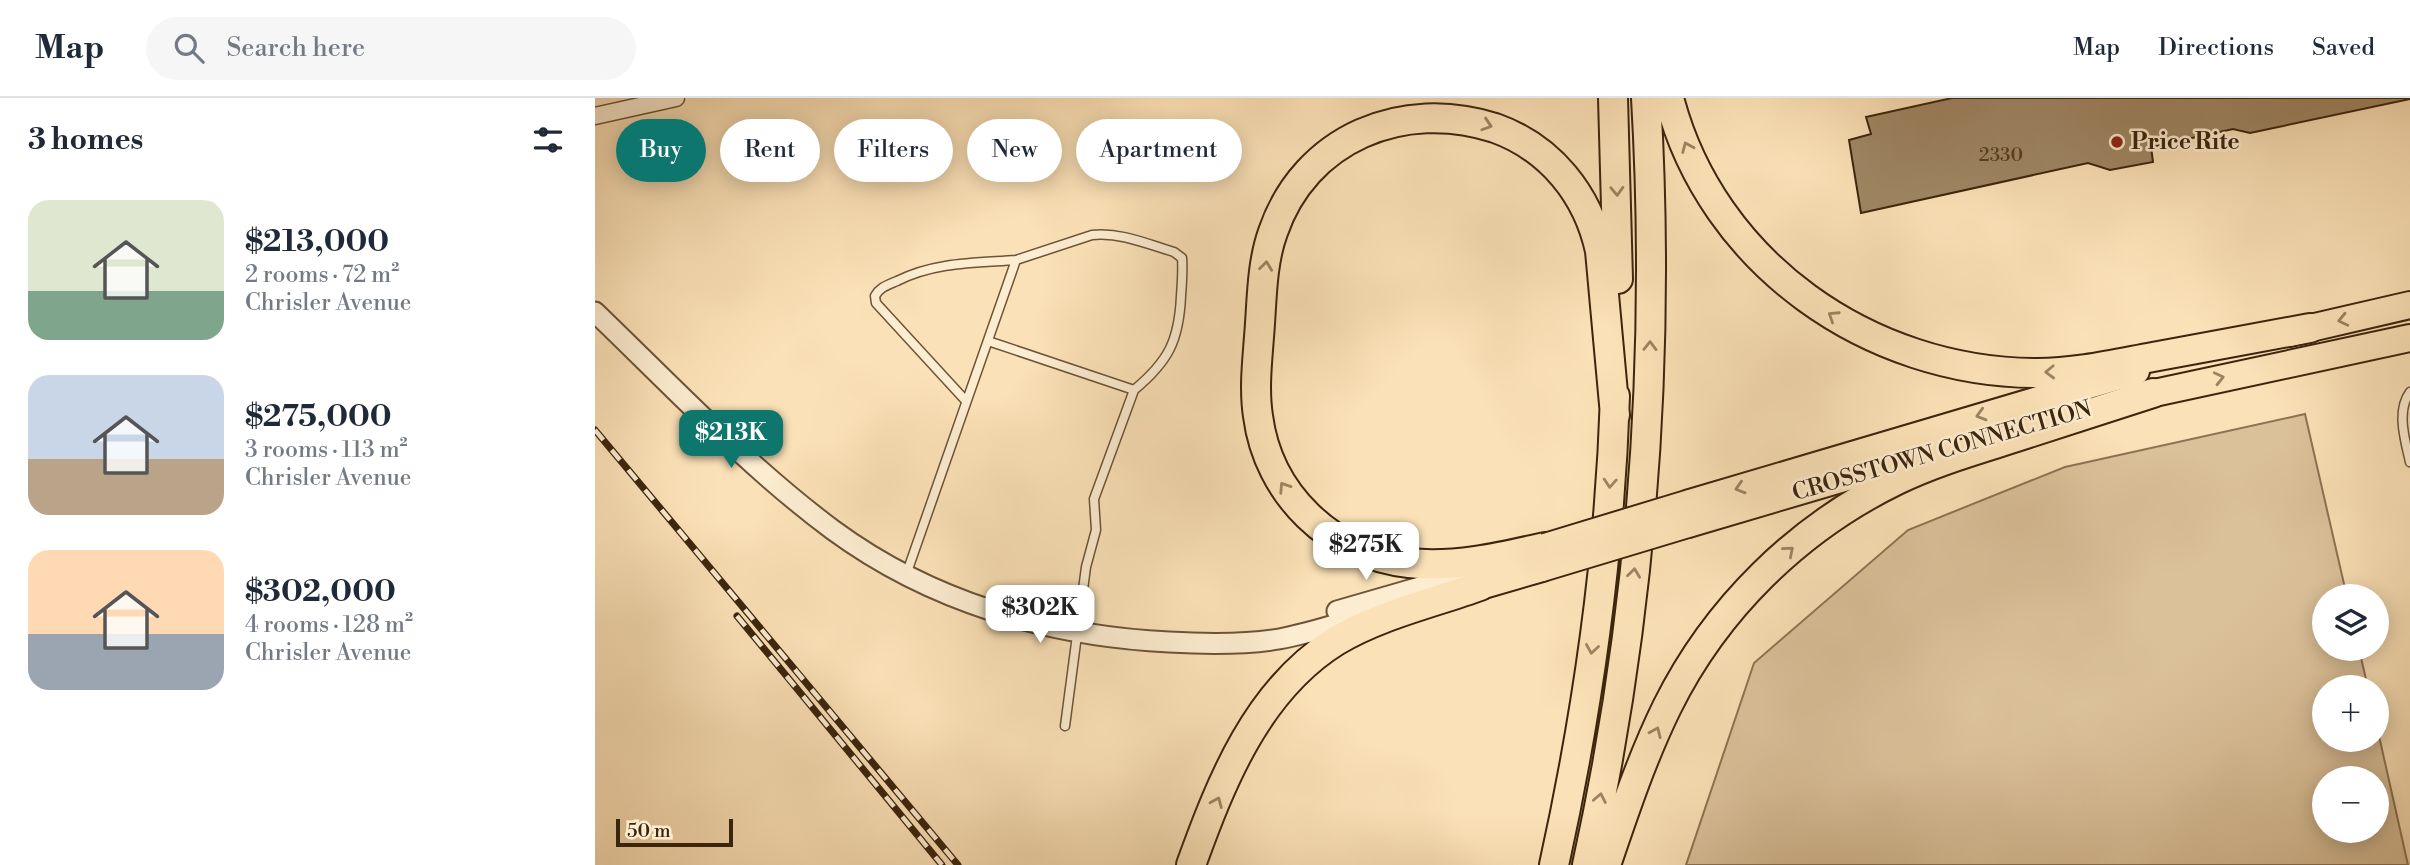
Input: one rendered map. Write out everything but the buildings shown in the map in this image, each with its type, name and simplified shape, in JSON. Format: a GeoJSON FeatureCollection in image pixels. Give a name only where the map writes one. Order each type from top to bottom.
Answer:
{"type":"FeatureCollection","features":[{"type":"Feature","properties":{"kind":"highway"},"geometry":{"type":"LineString","coordinates":[[1555,856],[1574,768],[1596,627],[1615,415],[1618,274],[1613,98]]}},
{"type":"Feature","properties":{"kind":"highway"},"geometry":{"type":"LineString","coordinates":[[1587,865],[1605,773],[1627,631],[1643,477],[1651,322],[1646,98]]}},
{"type":"Feature","properties":{"kind":"highway"},"geometry":{"type":"LineString","coordinates":[[1669,98],[1679,128],[1703,181],[1738,233],[1757,255],[1788,283],[1832,315],[1865,334],[1913,354],[1984,370],[2063,372],[2310,328]]}},
{"type":"Feature","properties":{"kind":"highway"},"geometry":{"type":"LineString","coordinates":[[1543,557],[1502,556],[1456,563],[1409,563],[1387,559],[1346,544],[1325,531],[1308,517],[1280,482],[1270,463],[1258,416],[1257,367],[1264,275],[1273,232],[1282,211],[1305,174],[1321,158],[1362,131],[1407,118],[1455,118],[1476,122],[1509,134],[1537,152],[1568,180],[1581,198],[1596,233],[1600,251],[1615,415]]}},
{"type":"Feature","properties":{"kind":"highway","name":"CROSSTOWN CONNECTION"},"geometry":{"type":"LineString","coordinates":[[1481,586],[1543,557],[1689,514],[2144,369],[2410,305]]}},
{"type":"Feature","properties":{"kind":"highway","name":"CROSSTOWN CONNECTION"},"geometry":{"type":"LineString","coordinates":[[1689,514],[2153,393],[2410,338]]}},
{"type":"Feature","properties":{"kind":"highway"},"geometry":{"type":"LineString","coordinates":[[1605,865],[1641,767],[1682,678],[1719,624],[1783,555],[1838,513],[1899,479],[1968,453],[2153,393]]}},
{"type":"Feature","properties":{"kind":"highway"},"geometry":{"type":"LineString","coordinates":[[1191,865],[1242,745],[1269,703],[1302,668],[1336,641],[1358,630],[1481,586]]}},
{"type":"Feature","properties":{"kind":"street"},"geometry":{"type":"LineString","coordinates":[[595,116],[676,98]]}},
{"type":"Feature","properties":{"kind":"street"},"geometry":{"type":"LineString","coordinates":[[595,312],[800,505],[869,554],[906,575],[988,610],[1027,622],[1076,632],[1148,641],[1249,643],[1278,639],[1481,586]]}},
{"type":"Feature","properties":{"kind":"street"},"geometry":{"type":"LineString","coordinates":[[1193,643],[1249,635],[1473,572],[1543,557]]}},
{"type":"Feature","properties":{"kind":"lane"},"geometry":{"type":"LineString","coordinates":[[967,401],[876,303],[875,296],[879,289],[919,270],[954,264],[1016,260],[1092,235],[1117,234],[1174,252],[1182,258],[1180,313],[1175,342],[1148,378],[1134,390],[1094,499],[1096,530],[1086,567],[1065,726]]}},
{"type":"Feature","properties":{"kind":"lane"},"geometry":{"type":"LineString","coordinates":[[906,575],[1016,260]]}},
{"type":"Feature","properties":{"kind":"lane"},"geometry":{"type":"LineString","coordinates":[[988,341],[1134,390]]}},
{"type":"Feature","properties":{"kind":"lane"},"geometry":{"type":"LineString","coordinates":[[2410,392],[2403,404],[2404,434],[2410,462]]}},
{"type":"Feature","properties":{"kind":"shaded area"},"geometry":{"type":"Polygon","coordinates":[[[2305,414],[2344,584],[2312,584],[2312,661],[2362,661],[2365,675],[2312,675],[2312,752],[2383,752],[2386,766],[2312,766],[2312,843],[2389,843],[2389,780],[2408,865],[1686,865],[1754,663],[1908,530],[2065,467],[2305,414]]]}},
{"type":"Feature","properties":{"kind":"railway"},"geometry":{"type":"LineString","coordinates":[[595,430],[958,865]]}},
{"type":"Feature","properties":{"kind":"railway"},"geometry":{"type":"LineString","coordinates":[[737,616],[942,865]]}},
{"type":"Feature","properties":{"kind":"place","name":"Price Rite"},"geometry":{"type":"Point","coordinates":[2117,142]}}]}
